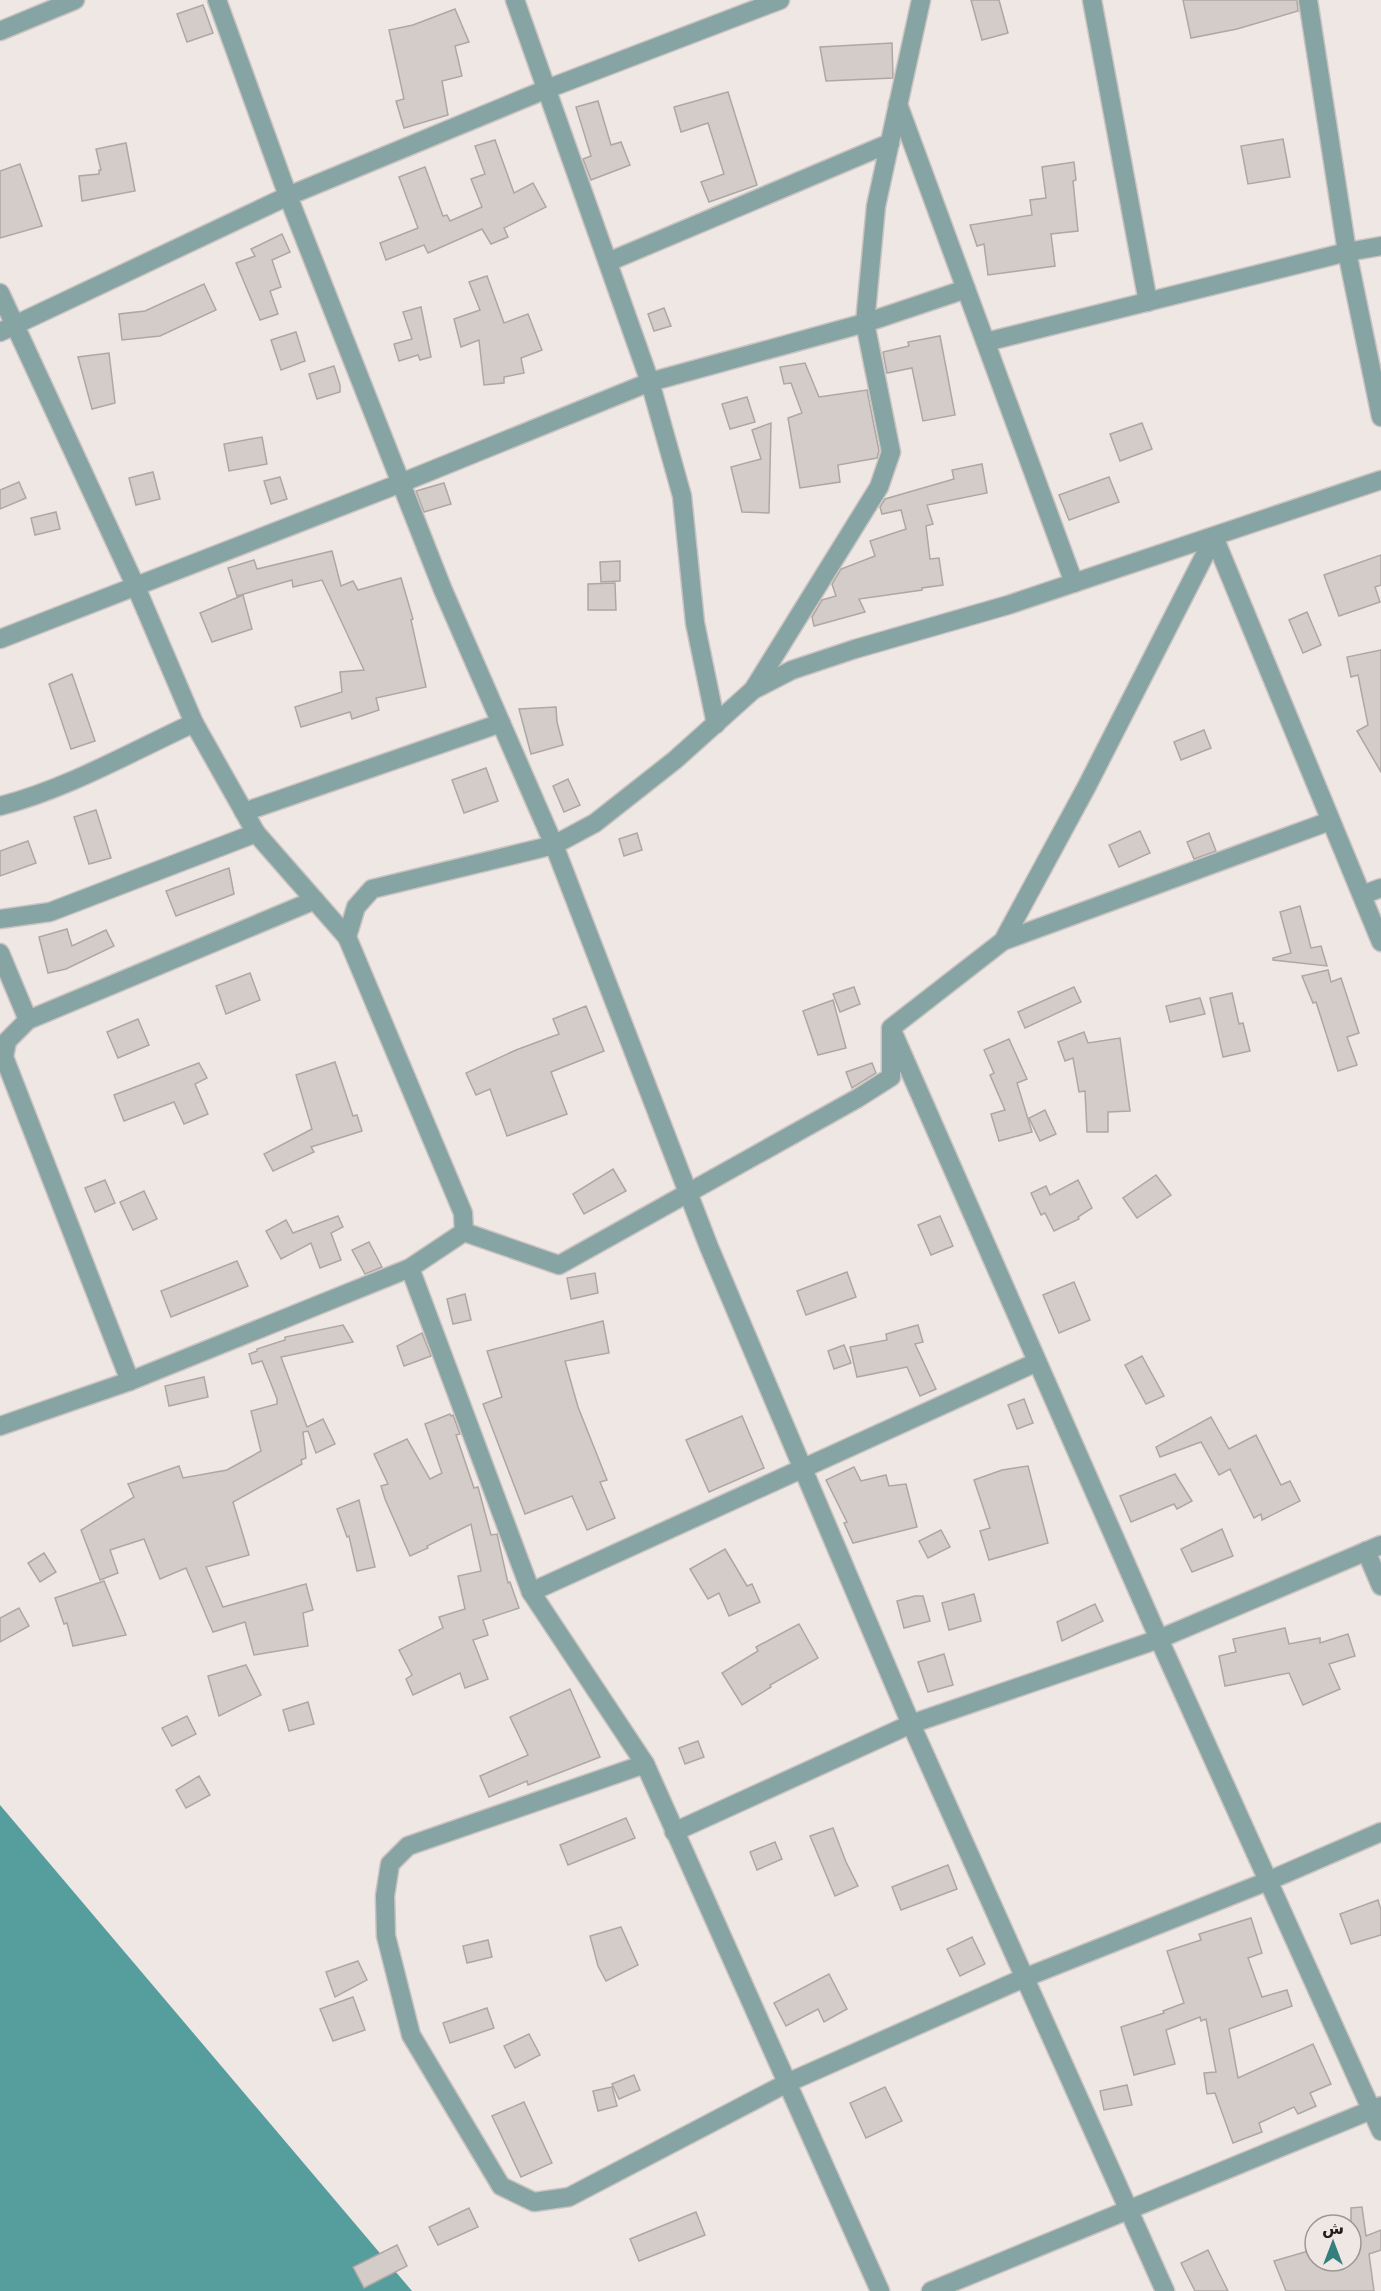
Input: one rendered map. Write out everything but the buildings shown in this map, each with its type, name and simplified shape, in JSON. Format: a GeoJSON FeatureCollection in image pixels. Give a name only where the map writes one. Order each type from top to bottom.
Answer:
{"type":"FeatureCollection","features":[{"type":"Feature","properties":{"kind":"street"},"geometry":{"type":"LineString","coordinates":[[0,31],[75,0]]}},
{"type":"Feature","properties":{"kind":"street"},"geometry":{"type":"LineString","coordinates":[[217,0],[288,196],[443,590],[554,845],[709,1247],[911,1724],[1165,2291]]}},
{"type":"Feature","properties":{"kind":"street"},"geometry":{"type":"LineString","coordinates":[[515,0],[650,382],[682,496],[695,623],[716,724]]}},
{"type":"Feature","properties":{"kind":"street"},"geometry":{"type":"LineString","coordinates":[[7,328],[288,196],[547,89],[780,0]]}},
{"type":"Feature","properties":{"kind":"street"},"geometry":{"type":"LineString","coordinates":[[753,690],[879,488],[891,452],[865,323],[876,206],[921,0]]}},
{"type":"Feature","properties":{"kind":"street"},"geometry":{"type":"LineString","coordinates":[[1092,0],[1148,302]]}},
{"type":"Feature","properties":{"kind":"street"},"geometry":{"type":"LineString","coordinates":[[1308,0],[1347,252],[1381,417]]}},
{"type":"Feature","properties":{"kind":"street"},"geometry":{"type":"LineString","coordinates":[[898,104],[1074,583]]}},
{"type":"Feature","properties":{"kind":"street"},"geometry":{"type":"LineString","coordinates":[[608,262],[890,143]]}},
{"type":"Feature","properties":{"kind":"street"},"geometry":{"type":"LineString","coordinates":[[986,342],[1347,252],[1381,246]]}},
{"type":"Feature","properties":{"kind":"street"},"geometry":{"type":"LineString","coordinates":[[0,639],[401,483],[650,382],[865,323],[966,289]]}},
{"type":"Feature","properties":{"kind":"street"},"geometry":{"type":"LineString","coordinates":[[0,293],[7,328],[136,587],[194,723],[256,833],[347,936],[463,1213],[464,1232]]}},
{"type":"Feature","properties":{"kind":"street"},"geometry":{"type":"LineString","coordinates":[[347,936],[356,907],[372,889],[554,845],[596,823],[716,724],[753,690],[792,670],[1074,583],[1381,480]]}},
{"type":"Feature","properties":{"kind":"street"},"geometry":{"type":"LineString","coordinates":[[1214,537],[1381,942]]}},
{"type":"Feature","properties":{"kind":"street"},"geometry":{"type":"LineString","coordinates":[[1003,941],[1093,775],[1214,537]]}},
{"type":"Feature","properties":{"kind":"street"},"geometry":{"type":"LineString","coordinates":[[0,806],[26,800],[194,723]]}},
{"type":"Feature","properties":{"kind":"street"},"geometry":{"type":"LineString","coordinates":[[244,812],[501,723]]}},
{"type":"Feature","properties":{"kind":"street"},"geometry":{"type":"LineString","coordinates":[[891,1028],[1003,941],[1330,821]]}},
{"type":"Feature","properties":{"kind":"street"},"geometry":{"type":"LineString","coordinates":[[0,919],[50,912],[256,833]]}},
{"type":"Feature","properties":{"kind":"street"},"geometry":{"type":"LineString","coordinates":[[1362,895],[1381,888]]}},
{"type":"Feature","properties":{"kind":"street"},"geometry":{"type":"LineString","coordinates":[[130,1381],[4,1058],[7,1041],[28,1020],[315,900]]}},
{"type":"Feature","properties":{"kind":"street"},"geometry":{"type":"LineString","coordinates":[[0,952],[28,1020]]}},
{"type":"Feature","properties":{"kind":"street"},"geometry":{"type":"LineString","coordinates":[[464,1232],[559,1265],[891,1077],[891,1028]]}},
{"type":"Feature","properties":{"kind":"street"},"geometry":{"type":"LineString","coordinates":[[891,1028],[1159,1639],[1268,1881],[1376,2108],[1381,2131]]}},
{"type":"Feature","properties":{"kind":"street"},"geometry":{"type":"LineString","coordinates":[[0,1426],[130,1381],[410,1268],[464,1232]]}},
{"type":"Feature","properties":{"kind":"street"},"geometry":{"type":"LineString","coordinates":[[410,1268],[531,1592],[645,1764],[880,2291]]}},
{"type":"Feature","properties":{"kind":"street"},"geometry":{"type":"LineString","coordinates":[[531,1592],[1037,1362]]}},
{"type":"Feature","properties":{"kind":"street"},"geometry":{"type":"LineString","coordinates":[[674,1832],[911,1724],[1159,1639],[1374,1548],[1381,1586]]}},
{"type":"Feature","properties":{"kind":"street"},"geometry":{"type":"LineString","coordinates":[[645,1764],[408,1846],[390,1864],[385,1896],[386,1936],[411,2035],[501,2186],[534,2202],[569,2197],[787,2083],[1024,1978],[1268,1881],[1381,1832]]}},
{"type":"Feature","properties":{"kind":"street"},"geometry":{"type":"LineString","coordinates":[[932,2291],[1376,2108]]}},
{"type":"Feature","properties":{"kind":"water"},"geometry":{"type":"Polygon","coordinates":[[[0,1805],[412,2291],[0,2291],[0,1805]]]}}]}
